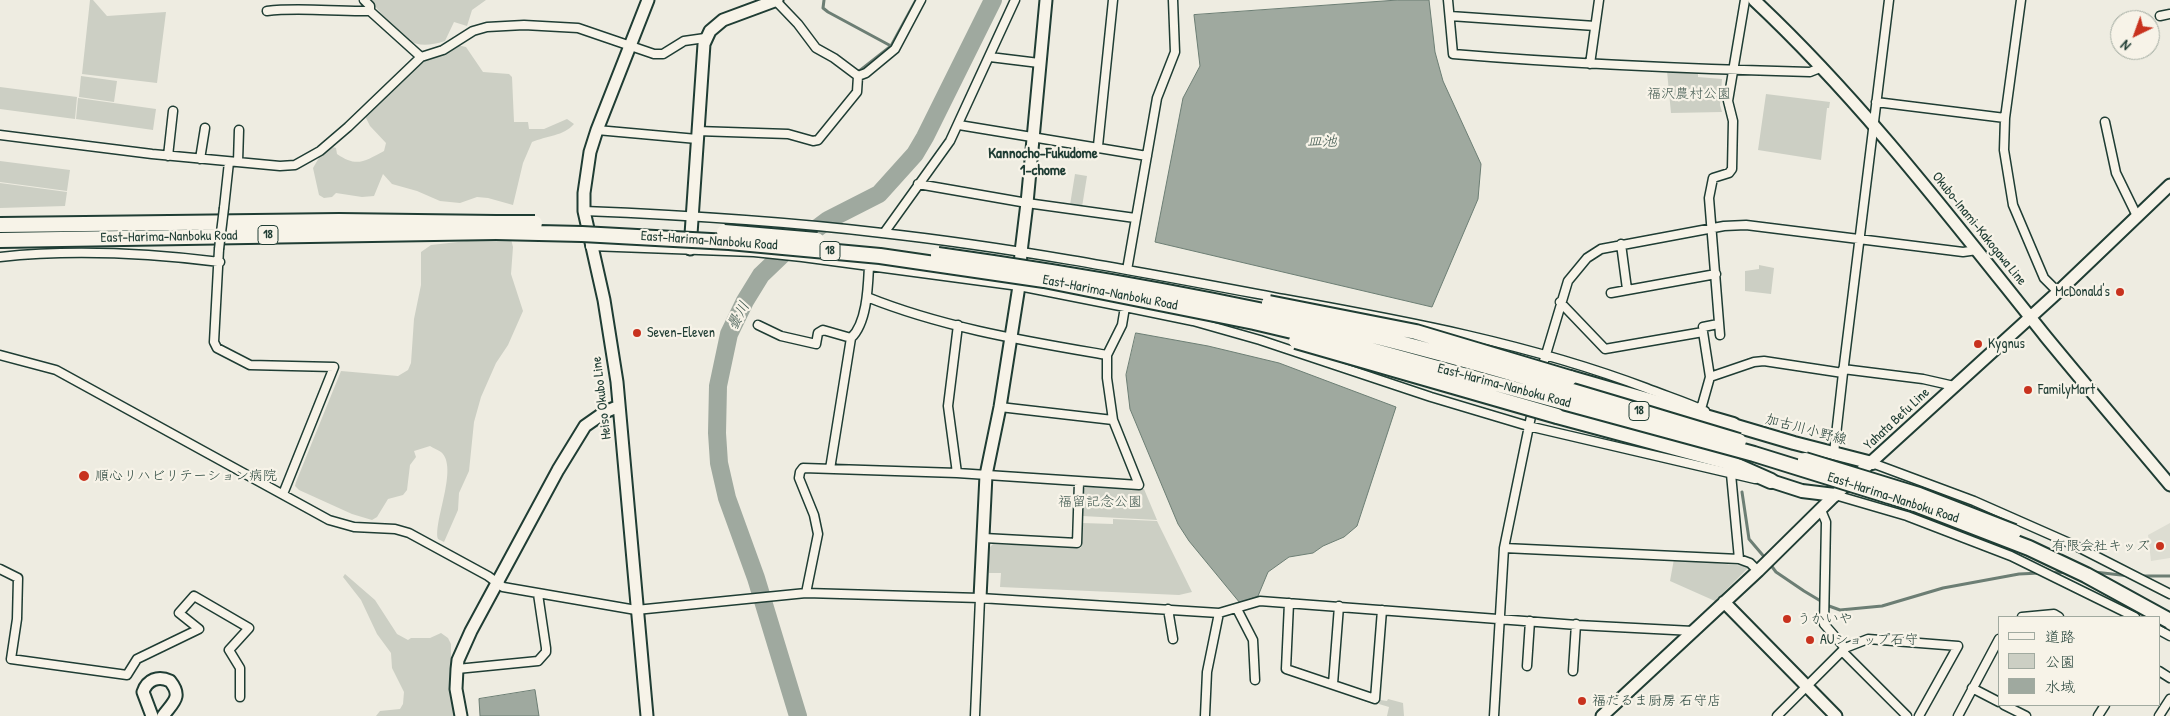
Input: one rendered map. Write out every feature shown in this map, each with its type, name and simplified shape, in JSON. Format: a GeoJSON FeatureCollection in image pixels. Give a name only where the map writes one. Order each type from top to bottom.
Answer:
{"type":"FeatureCollection","features":[{"type":"Feature","properties":{"kind":"highway","name":"East-Harima-Nanboku Road"},"geometry":{"type":"LineString","coordinates":[[0,224],[338,221],[496,227],[811,249],[880,256],[1044,280],[1364,348],[1754,454],[1906,501],[2029,548],[2086,575],[2170,621]]}},
{"type":"Feature","properties":{"kind":"highway","name":"East-Harima-Nanboku Road"},"geometry":{"type":"LineString","coordinates":[[0,242],[40,239],[496,227],[664,229],[792,237],[895,249],[1087,276],[1366,334],[1837,469],[1919,495],[2034,540],[2082,563],[2170,610]]}},
{"type":"Feature","properties":{"kind":"highway","name":"18"},"geometry":{"type":"LineString","coordinates":[[1087,276],[1197,291],[1416,332],[1733,425]]}},
{"type":"Feature","properties":{"kind":"highway","name":"18"},"geometry":{"type":"LineString","coordinates":[[1162,304],[1557,416],[1728,462],[1771,481]]}},
{"type":"Feature","properties":{"kind":"main road","name":"Heiso Okubo Line"},"geometry":{"type":"LineString","coordinates":[[647,716],[619,406],[604,300],[590,246],[584,211],[586,172],[597,130],[648,0]]}},
{"type":"Feature","properties":{"kind":"main road"},"geometry":{"type":"LineString","coordinates":[[690,249],[705,38],[716,24],[723,20],[776,0]]}},
{"type":"Feature","properties":{"kind":"main road"},"geometry":{"type":"LineString","coordinates":[[980,598],[986,475],[1000,407],[1019,286],[1046,0]]}},
{"type":"Feature","properties":{"kind":"main road","name":"Okubo-Inami-Kakogawa Line"},"geometry":{"type":"LineString","coordinates":[[1754,0],[1820,68],[1939,200],[2030,317],[2170,486]]}},
{"type":"Feature","properties":{"kind":"main road","name":"Yahata Befu Line"},"geometry":{"type":"LineString","coordinates":[[1602,716],[1758,571],[1835,495],[2058,292],[2170,185]]}},
{"type":"Feature","properties":{"kind":"main road"},"geometry":{"type":"LineString","coordinates":[[461,716],[456,689],[457,669],[463,646],[558,470],[585,426],[605,412],[619,406]]}},
{"type":"Feature","properties":{"kind":"main road","name":"加古川小野線"},"geometry":{"type":"LineString","coordinates":[[1733,425],[1872,463]]}},
{"type":"Feature","properties":{"kind":"main road","name":"18"},"geometry":{"type":"LineString","coordinates":[[1771,481],[1802,491],[1835,495]]}},
{"type":"Feature","properties":{"kind":"main road"},"geometry":{"type":"LineString","coordinates":[[1724,602],[1836,716]]}},
{"type":"Feature","properties":{"kind":"main road"},"geometry":{"type":"LineString","coordinates":[[152,716],[143,692],[149,682],[159,678],[170,681],[176,693],[176,699],[163,716]]}},
{"type":"Feature","properties":{"kind":"street"},"geometry":{"type":"LineString","coordinates":[[364,0],[370,6],[370,10],[421,57]]}},
{"type":"Feature","properties":{"kind":"street"},"geometry":{"type":"LineString","coordinates":[[776,0],[798,24],[816,48],[834,58],[858,76]]}},
{"type":"Feature","properties":{"kind":"street"},"geometry":{"type":"LineString","coordinates":[[858,76],[866,73],[895,49],[921,0]]}},
{"type":"Feature","properties":{"kind":"street"},"geometry":{"type":"LineString","coordinates":[[884,233],[918,184],[937,161],[959,125],[1016,0]]}},
{"type":"Feature","properties":{"kind":"street"},"geometry":{"type":"LineString","coordinates":[[1098,146],[1113,0]]}},
{"type":"Feature","properties":{"kind":"street"},"geometry":{"type":"LineString","coordinates":[[1127,270],[1157,98],[1175,52],[1174,0]]}},
{"type":"Feature","properties":{"kind":"street"},"geometry":{"type":"LineString","coordinates":[[1448,0],[1453,54],[1590,64],[1732,70],[1810,72],[1820,68]]}},
{"type":"Feature","properties":{"kind":"street"},"geometry":{"type":"LineString","coordinates":[[1590,64],[1599,0]]}},
{"type":"Feature","properties":{"kind":"street"},"geometry":{"type":"LineString","coordinates":[[1720,335],[1709,198],[1710,185],[1713,178],[1729,173],[1732,169],[1733,121],[1728,101],[1745,0]]}},
{"type":"Feature","properties":{"kind":"street"},"geometry":{"type":"LineString","coordinates":[[1834,453],[1872,125],[1889,0]]}},
{"type":"Feature","properties":{"kind":"street"},"geometry":{"type":"LineString","coordinates":[[2022,0],[2004,118],[2004,150],[2013,205],[2044,278],[2058,292]]}},
{"type":"Feature","properties":{"kind":"street"},"geometry":{"type":"LineString","coordinates":[[267,11],[286,9],[339,12],[370,10]]}},
{"type":"Feature","properties":{"kind":"street"},"geometry":{"type":"LineString","coordinates":[[2160,16],[2170,14]]}},
{"type":"Feature","properties":{"kind":"street"},"geometry":{"type":"LineString","coordinates":[[1450,16],[1595,26]]}},
{"type":"Feature","properties":{"kind":"street"},"geometry":{"type":"LineString","coordinates":[[0,135],[168,156],[280,166],[295,164],[320,150],[421,57],[443,50],[473,30],[487,26],[524,25],[578,28],[630,44],[654,54],[663,54],[684,41],[705,38]]}},
{"type":"Feature","properties":{"kind":"street"},"geometry":{"type":"LineString","coordinates":[[990,57],[1039,63]]}},
{"type":"Feature","properties":{"kind":"street"},"geometry":{"type":"LineString","coordinates":[[597,130],[697,135],[788,134],[816,141],[857,92],[858,76]]}},
{"type":"Feature","properties":{"kind":"street"},"geometry":{"type":"LineString","coordinates":[[1876,102],[2004,118]]}},
{"type":"Feature","properties":{"kind":"street"},"geometry":{"type":"LineString","coordinates":[[168,156],[173,111]]}},
{"type":"Feature","properties":{"kind":"street"},"geometry":{"type":"LineString","coordinates":[[2105,122],[2116,173],[2137,216]]}},
{"type":"Feature","properties":{"kind":"street"},"geometry":{"type":"LineString","coordinates":[[959,125],[1098,146],[1147,156]]}},
{"type":"Feature","properties":{"kind":"street"},"geometry":{"type":"LineString","coordinates":[[200,159],[205,128]]}},
{"type":"Feature","properties":{"kind":"street"},"geometry":{"type":"LineString","coordinates":[[239,130],[224,208],[214,342],[217,348],[250,365],[334,367],[283,494]]}},
{"type":"Feature","properties":{"kind":"street"},"geometry":{"type":"LineString","coordinates":[[918,184],[1027,203],[1135,218]]}},
{"type":"Feature","properties":{"kind":"street"},"geometry":{"type":"LineString","coordinates":[[584,211],[786,222],[884,233],[1021,252],[1330,307],[1545,354],[1610,374],[1701,409],[1733,425]]}},
{"type":"Feature","properties":{"kind":"street"},"geometry":{"type":"LineString","coordinates":[[1494,716],[1498,619],[1504,548],[1528,426],[1545,354],[1560,302],[1568,281],[1587,258],[1601,249],[1621,244],[1746,225],[1963,252],[1977,250]]}},
{"type":"Feature","properties":{"kind":"street"},"geometry":{"type":"LineString","coordinates":[[1621,244],[1627,289]]}},
{"type":"Feature","properties":{"kind":"street"},"geometry":{"type":"LineString","coordinates":[[590,246],[754,252],[802,257],[1019,286],[1125,307],[1193,321],[1260,340],[1431,397],[1528,426],[1731,474],[1771,481]]}},
{"type":"Feature","properties":{"kind":"street"},"geometry":{"type":"LineString","coordinates":[[0,257],[96,252],[174,256],[220,262]]}},
{"type":"Feature","properties":{"kind":"street"},"geometry":{"type":"LineString","coordinates":[[830,469],[850,338],[857,332],[868,297],[869,266]]}},
{"type":"Feature","properties":{"kind":"street"},"geometry":{"type":"LineString","coordinates":[[1611,293],[1716,274]]}},
{"type":"Feature","properties":{"kind":"street"},"geometry":{"type":"LineString","coordinates":[[868,297],[902,311],[958,326],[1010,338],[1107,354]]}},
{"type":"Feature","properties":{"kind":"street"},"geometry":{"type":"LineString","coordinates":[[1560,302],[1605,348],[1703,332],[1710,377],[1701,409]]}},
{"type":"Feature","properties":{"kind":"street"},"geometry":{"type":"LineString","coordinates":[[806,593],[818,534],[814,515],[799,478],[803,468],[986,475],[1139,485],[1113,420],[1107,378],[1107,354],[1122,325],[1125,307]]}},
{"type":"Feature","properties":{"kind":"street"},"geometry":{"type":"LineString","coordinates":[[1703,327],[1718,324]]}},
{"type":"Feature","properties":{"kind":"street"},"geometry":{"type":"LineString","coordinates":[[758,325],[781,336],[816,344],[818,333],[823,330],[850,338]]}},
{"type":"Feature","properties":{"kind":"street"},"geometry":{"type":"LineString","coordinates":[[957,474],[948,406],[958,326]]}},
{"type":"Feature","properties":{"kind":"street"},"geometry":{"type":"LineString","coordinates":[[0,355],[56,370],[329,520],[354,527],[396,529],[409,533],[503,587],[636,610],[806,593],[980,598],[1219,613],[1260,601],[1498,619],[1693,631]]}},
{"type":"Feature","properties":{"kind":"street"},"geometry":{"type":"LineString","coordinates":[[1710,377],[1754,362],[1764,361],[1923,379],[1954,386]]}},
{"type":"Feature","properties":{"kind":"street"},"geometry":{"type":"LineString","coordinates":[[1000,407],[1113,420]]}},
{"type":"Feature","properties":{"kind":"street"},"geometry":{"type":"LineString","coordinates":[[1872,463],[1974,501],[2076,546],[2170,594]]}},
{"type":"Feature","properties":{"kind":"street"},"geometry":{"type":"LineString","coordinates":[[1731,474],[1739,559]]}},
{"type":"Feature","properties":{"kind":"street"},"geometry":{"type":"LineString","coordinates":[[984,538],[1077,543],[1079,482]]}},
{"type":"Feature","properties":{"kind":"street"},"geometry":{"type":"LineString","coordinates":[[1835,495],[1907,516],[2010,556],[2133,616]]}},
{"type":"Feature","properties":{"kind":"street"},"geometry":{"type":"LineString","coordinates":[[1821,510],[1826,522],[1824,624],[1844,649],[1908,716]]}},
{"type":"Feature","properties":{"kind":"street"},"geometry":{"type":"LineString","coordinates":[[1504,548],[1739,559],[1750,563],[1758,571]]}},
{"type":"Feature","properties":{"kind":"street"},"geometry":{"type":"LineString","coordinates":[[0,569],[18,578],[17,619],[11,659],[127,675],[137,659],[199,629],[179,613],[194,596],[249,628],[229,650],[240,668],[240,697]]}},
{"type":"Feature","properties":{"kind":"street"},"geometry":{"type":"LineString","coordinates":[[457,669],[538,661],[543,658],[546,648],[538,594]]}},
{"type":"Feature","properties":{"kind":"street"},"geometry":{"type":"LineString","coordinates":[[975,716],[980,598]]}},
{"type":"Feature","properties":{"kind":"street"},"geometry":{"type":"LineString","coordinates":[[1288,603],[1286,669],[1375,699],[1382,610]]}},
{"type":"Feature","properties":{"kind":"street"},"geometry":{"type":"LineString","coordinates":[[1333,684],[1339,606]]}},
{"type":"Feature","properties":{"kind":"street"},"geometry":{"type":"LineString","coordinates":[[1237,608],[1253,640],[1255,680]]}},
{"type":"Feature","properties":{"kind":"street"},"geometry":{"type":"LineString","coordinates":[[1168,609],[1173,639]]}},
{"type":"Feature","properties":{"kind":"street"},"geometry":{"type":"LineString","coordinates":[[1205,716],[1207,672],[1219,613]]}},
{"type":"Feature","properties":{"kind":"street"},"geometry":{"type":"LineString","coordinates":[[2033,616],[2054,614],[2057,616]]}},
{"type":"Feature","properties":{"kind":"street"},"geometry":{"type":"LineString","coordinates":[[1527,666],[1530,621]]}},
{"type":"Feature","properties":{"kind":"street"},"geometry":{"type":"LineString","coordinates":[[1573,671],[1576,624]]}},
{"type":"Feature","properties":{"kind":"street"},"geometry":{"type":"LineString","coordinates":[[1776,716],[1844,649],[1868,639],[1958,646],[1919,716]]}},
{"type":"Feature","properties":{"kind":"street"},"geometry":{"type":"LineString","coordinates":[[1958,716],[1998,642]]}},
{"type":"Feature","properties":{"kind":"street"},"geometry":{"type":"LineString","coordinates":[[1972,688],[1998,701]]}},
{"type":"Feature","properties":{"kind":"street"},"geometry":{"type":"LineString","coordinates":[[2159,716],[2170,699]]}},
{"type":"Feature","properties":{"kind":"street"},"geometry":{"type":"LineString","coordinates":[[2006,706],[2026,716]]}},
{"type":"Feature","properties":{"kind":"shaded area","name":"有限会社キッズ"},"geometry":{"type":"Polygon","coordinates":[[[2170,523],[2170,558],[2151,561],[2148,535],[2170,523]]]}},
{"type":"Feature","properties":{"kind":"green space"},"geometry":{"type":"Polygon","coordinates":[[[90,0],[93,0],[107,16],[166,12],[157,83],[82,74],[90,0]]]}},
{"type":"Feature","properties":{"kind":"green space"},"geometry":{"type":"Polygon","coordinates":[[[369,0],[486,0],[472,10],[467,26],[454,22],[445,41],[419,44],[401,36],[369,0]]]}},
{"type":"Feature","properties":{"kind":"green space"},"geometry":{"type":"Polygon","coordinates":[[[457,45],[466,47],[483,72],[509,74],[512,77],[514,122],[528,122],[529,129],[544,129],[567,119],[574,124],[565,131],[532,142],[523,163],[513,205],[477,197],[460,203],[440,201],[417,191],[392,184],[383,174],[374,196],[362,197],[336,193],[332,197],[324,198],[319,195],[313,168],[320,156],[333,147],[336,148],[337,154],[344,158],[350,161],[361,162],[384,151],[386,143],[370,126],[365,116],[409,70],[429,57],[457,45]]]}},
{"type":"Feature","properties":{"kind":"green space","name":"福沢農村公園"},"geometry":{"type":"Polygon","coordinates":[[[1667,71],[1698,71],[1698,77],[1722,79],[1720,105],[1722,112],[1671,113],[1667,71]]]}},
{"type":"Feature","properties":{"kind":"green space"},"geometry":{"type":"Polygon","coordinates":[[[81,76],[117,81],[114,102],[79,97],[81,76]]]}},
{"type":"Feature","properties":{"kind":"green space"},"geometry":{"type":"Polygon","coordinates":[[[0,87],[77,97],[75,119],[0,109],[0,87]]]}},
{"type":"Feature","properties":{"kind":"green space"},"geometry":{"type":"Polygon","coordinates":[[[1766,94],[1830,102],[1829,108],[1827,108],[1821,160],[1758,150],[1766,94]]]}},
{"type":"Feature","properties":{"kind":"green space"},"geometry":{"type":"Polygon","coordinates":[[[78,98],[156,109],[153,130],[76,119],[78,98]]]}},
{"type":"Feature","properties":{"kind":"green space"},"geometry":{"type":"Polygon","coordinates":[[[0,161],[70,170],[67,191],[0,182],[0,161]]]}},
{"type":"Feature","properties":{"kind":"green space"},"geometry":{"type":"Polygon","coordinates":[[[1075,174],[1087,176],[1082,207],[1070,205],[1075,174]]]}},
{"type":"Feature","properties":{"kind":"green space"},"geometry":{"type":"Polygon","coordinates":[[[0,183],[67,192],[65,206],[0,208],[0,183]]]}},
{"type":"Feature","properties":{"kind":"green space"},"geometry":{"type":"Polygon","coordinates":[[[511,239],[513,247],[511,274],[523,311],[481,397],[474,422],[469,471],[459,493],[458,510],[444,542],[438,539],[437,531],[447,482],[446,459],[441,452],[430,446],[414,451],[416,457],[410,465],[407,490],[403,495],[388,499],[377,517],[372,520],[352,514],[299,490],[295,486],[296,482],[341,371],[398,376],[408,370],[411,363],[414,319],[421,285],[421,252],[431,245],[511,239]]]}},
{"type":"Feature","properties":{"kind":"green space"},"geometry":{"type":"Polygon","coordinates":[[[1759,265],[1774,268],[1771,294],[1745,291],[1745,271],[1759,269],[1759,265]]]}},
{"type":"Feature","properties":{"kind":"green space","name":"福留記念公園"},"geometry":{"type":"Polygon","coordinates":[[[1086,486],[1144,489],[1157,520],[1082,516],[1083,490],[1086,486]]]}},
{"type":"Feature","properties":{"kind":"green space"},"geometry":{"type":"Polygon","coordinates":[[[1113,519],[1157,521],[1192,592],[1179,595],[1000,587],[1001,573],[989,573],[989,548],[993,544],[1081,548],[1082,523],[1113,524],[1113,519]]]}},
{"type":"Feature","properties":{"kind":"green space"},"geometry":{"type":"Polygon","coordinates":[[[1674,559],[1746,566],[1748,568],[1715,601],[1670,581],[1674,559]]]}},
{"type":"Feature","properties":{"kind":"green space"},"geometry":{"type":"Polygon","coordinates":[[[345,574],[375,600],[397,634],[408,640],[411,638],[430,638],[441,633],[448,638],[451,644],[451,682],[455,716],[376,716],[380,711],[400,709],[403,704],[404,692],[392,668],[391,653],[377,634],[361,600],[343,577],[345,574]]]}},
{"type":"Feature","properties":{"kind":"green space"},"geometry":{"type":"Polygon","coordinates":[[[1388,699],[1403,703],[1404,716],[1387,716],[1389,707],[1379,704],[1380,700],[1387,701],[1388,699]]]}},
{"type":"Feature","properties":{"kind":"water","name":"皿池"},"geometry":{"type":"Polygon","coordinates":[[[1398,0],[1429,0],[1435,52],[1443,81],[1481,164],[1478,199],[1432,307],[1155,242],[1183,98],[1200,66],[1194,15],[1398,0]]]}},
{"type":"Feature","properties":{"kind":"water"},"geometry":{"type":"Polygon","coordinates":[[[1136,333],[1208,346],[1279,363],[1396,407],[1357,526],[1344,537],[1323,546],[1313,553],[1289,557],[1268,572],[1258,596],[1240,603],[1189,541],[1178,524],[1130,409],[1126,375],[1136,333]]]}},
{"type":"Feature","properties":{"kind":"water"},"geometry":{"type":"Polygon","coordinates":[[[535,690],[539,716],[480,716],[479,699],[535,690]]]}},
{"type":"Feature","properties":{"kind":"waterway"},"geometry":{"type":"LineString","coordinates":[[824,0],[823,8],[828,12],[891,46]]}},
{"type":"Feature","properties":{"kind":"waterway"},"geometry":{"type":"LineString","coordinates":[[858,72],[891,46],[916,0]]}},
{"type":"Feature","properties":{"kind":"waterway","name":"曇川"},"geometry":{"type":"LineString","coordinates":[[798,716],[756,578],[727,498],[719,463],[717,433],[718,386],[729,334],[745,301],[761,275],[784,253],[828,220],[879,194],[915,154],[993,0]]}},
{"type":"Feature","properties":{"kind":"waterway"},"geometry":{"type":"LineString","coordinates":[[1742,492],[1749,539],[1766,559]]}},
{"type":"Feature","properties":{"kind":"waterway"},"geometry":{"type":"LineString","coordinates":[[1770,564],[1776,572],[1804,591],[1829,606],[1840,610],[1882,606],[1943,588],[2019,574],[2040,573]]}},
{"type":"Feature","properties":{"kind":"waterway"},"geometry":{"type":"LineString","coordinates":[[2051,573],[2068,572]]}},
{"type":"Feature","properties":{"kind":"waterway"},"geometry":{"type":"LineString","coordinates":[[2094,572],[2130,576]]}},
{"type":"Feature","properties":{"kind":"waterway"},"geometry":{"type":"LineString","coordinates":[[2141,576],[2170,576]]}},
{"type":"Feature","properties":{"kind":"place","name":"McDonald's"},"geometry":{"type":"Point","coordinates":[2120,292]}},
{"type":"Feature","properties":{"kind":"place","name":"Seven-Eleven"},"geometry":{"type":"Point","coordinates":[637,333]}},
{"type":"Feature","properties":{"kind":"place","name":"Kygnus"},"geometry":{"type":"Point","coordinates":[1978,344]}},
{"type":"Feature","properties":{"kind":"place","name":"FamilyMart"},"geometry":{"type":"Point","coordinates":[2028,390]}},
{"type":"Feature","properties":{"kind":"place","name":"順心リハビリテーション病院"},"geometry":{"type":"Point","coordinates":[84,476]}},
{"type":"Feature","properties":{"kind":"place","name":"有限会社キッズ"},"geometry":{"type":"Point","coordinates":[2160,546]}},
{"type":"Feature","properties":{"kind":"place","name":"うかいや"},"geometry":{"type":"Point","coordinates":[1787,619]}},
{"type":"Feature","properties":{"kind":"place","name":"AUショップ石守"},"geometry":{"type":"Point","coordinates":[1810,640]}},
{"type":"Feature","properties":{"kind":"place","name":"福だるま厨房 石守店"},"geometry":{"type":"Point","coordinates":[1582,701]}},
{"type":"Feature","properties":{"kind":"district","name":"Kannocho-Fukudome 1-chome"},"geometry":{"type":"Point","coordinates":[1043,162]}}]}
